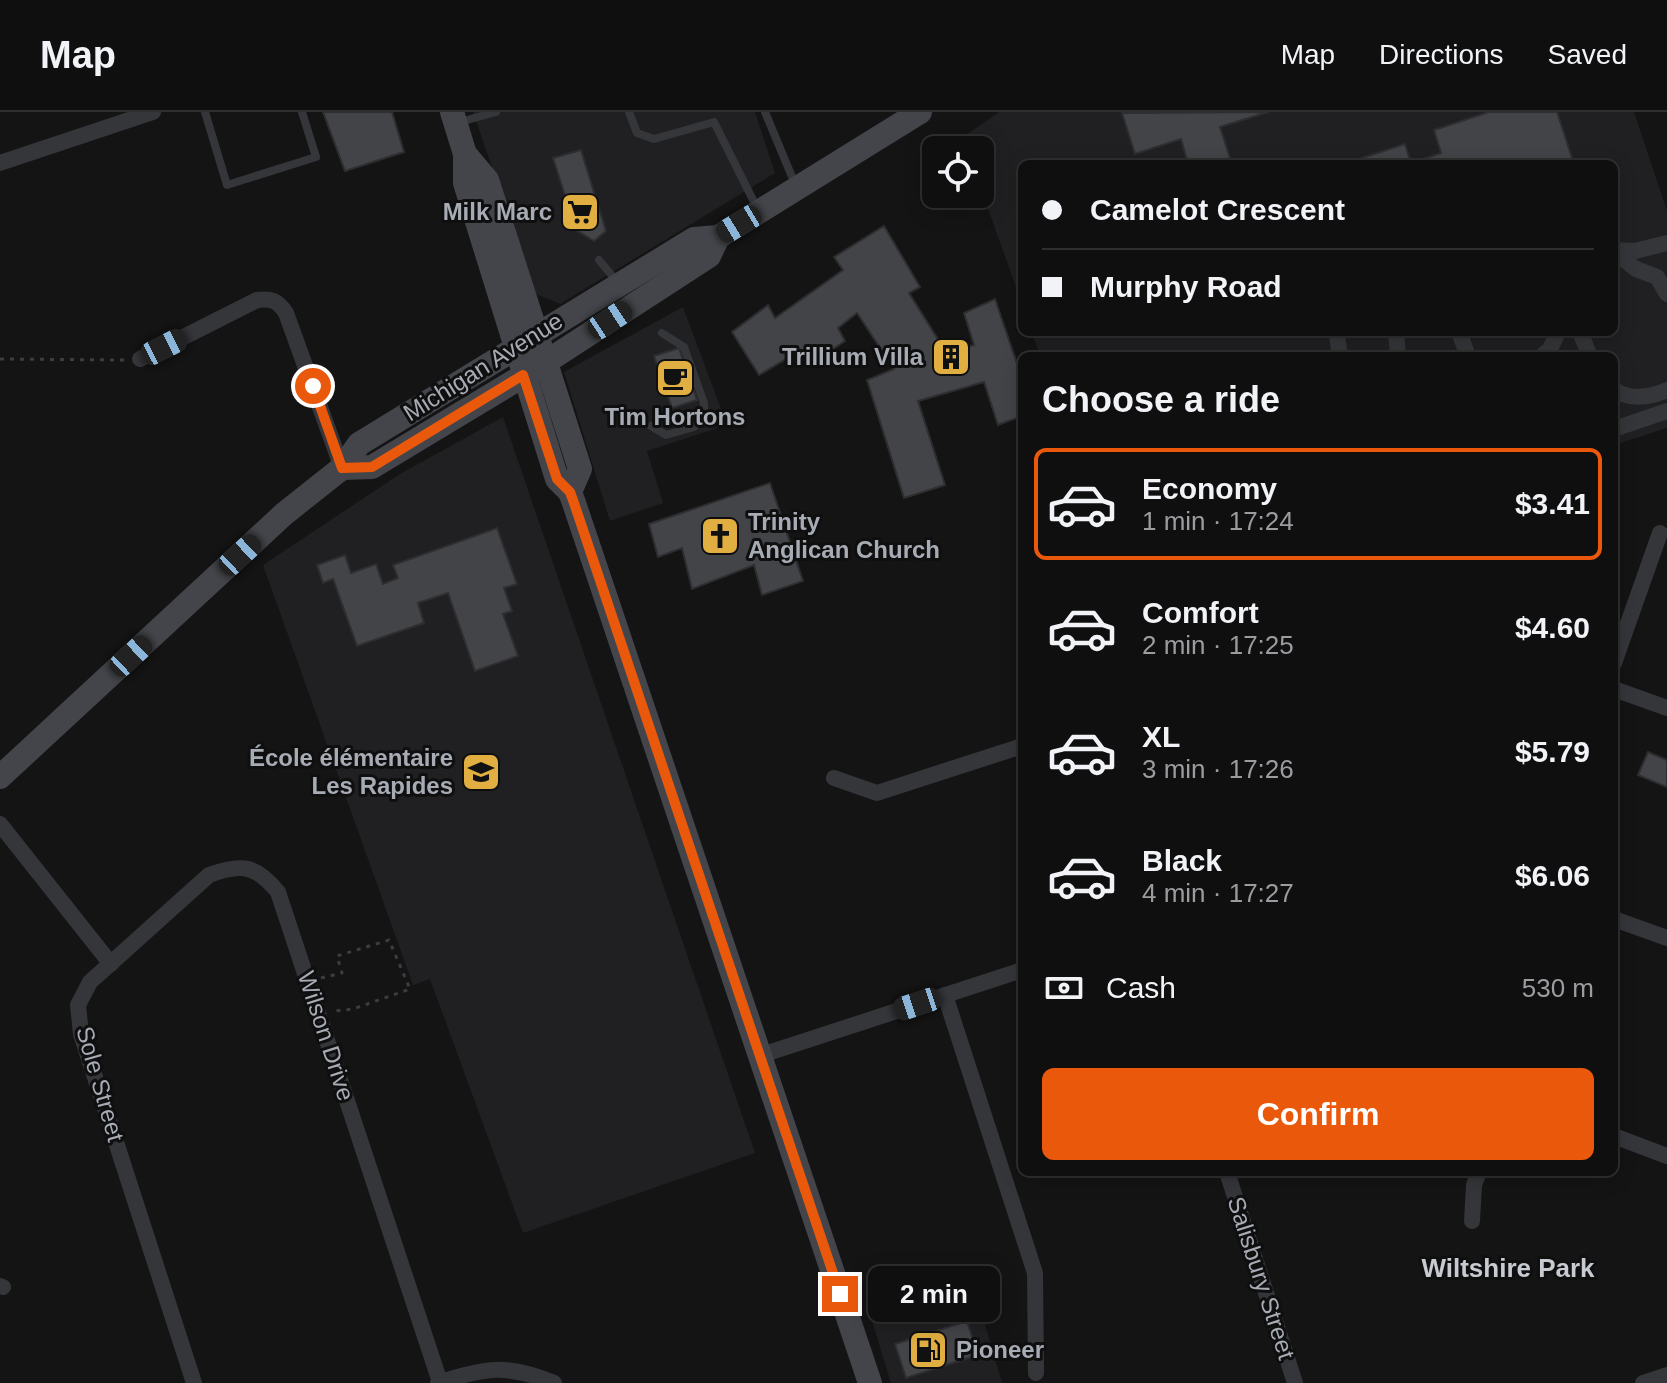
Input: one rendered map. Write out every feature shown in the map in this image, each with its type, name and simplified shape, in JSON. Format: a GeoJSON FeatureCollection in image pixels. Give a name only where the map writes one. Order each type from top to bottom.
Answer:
{"type":"FeatureCollection","features":[{"type":"Feature","properties":{"kind":"main road","name":"Michigan Avenue"},"geometry":{"type":"LineString","coordinates":[[0,777],[284,514],[342,468],[359,444],[694,239],[718,237],[920,112]]}},
{"type":"Feature","properties":{"kind":"main road"},"geometry":{"type":"LineString","coordinates":[[454,118],[465,154],[487,180],[526,340],[523,375],[557,479],[570,492],[870,1383]]}},
{"type":"Feature","properties":{"kind":"main road","name":"Michigan Avenue"},"geometry":{"type":"LineString","coordinates":[[342,468],[372,467],[546,362],[709,256],[718,237]]}},
{"type":"Feature","properties":{"kind":"main road"},"geometry":{"type":"LineString","coordinates":[[526,340],[546,362],[580,469],[570,492]]}},
{"type":"Feature","properties":{"kind":"street"},"geometry":{"type":"LineString","coordinates":[[0,163],[153,112]]}},
{"type":"Feature","properties":{"kind":"street"},"geometry":{"type":"LineString","coordinates":[[1618,251],[1635,251],[1667,243]]}},
{"type":"Feature","properties":{"kind":"street"},"geometry":{"type":"LineString","coordinates":[[1618,254],[1636,269],[1657,277],[1667,294]]}},
{"type":"Feature","properties":{"kind":"street"},"geometry":{"type":"LineString","coordinates":[[140,359],[257,300],[269,299],[280,304],[286,313],[342,468]]}},
{"type":"Feature","properties":{"kind":"street"},"geometry":{"type":"LineString","coordinates":[[1618,392],[1636,397],[1655,396],[1667,390]]}},
{"type":"Feature","properties":{"kind":"street"},"geometry":{"type":"LineString","coordinates":[[1618,428],[1667,411]]}},
{"type":"Feature","properties":{"kind":"street"},"geometry":{"type":"LineString","coordinates":[[1618,652],[1660,533]]}},
{"type":"Feature","properties":{"kind":"street"},"geometry":{"type":"LineString","coordinates":[[1618,690],[1667,708]]}},
{"type":"Feature","properties":{"kind":"street"},"geometry":{"type":"LineString","coordinates":[[834,778],[877,793],[1018,747]]}},
{"type":"Feature","properties":{"kind":"street"},"geometry":{"type":"LineString","coordinates":[[0,824],[111,964]]}},
{"type":"Feature","properties":{"kind":"street","name":"Wilson Drive"},"geometry":{"type":"LineString","coordinates":[[111,964],[209,875],[227,869],[248,868],[264,874],[278,892],[439,1383]]}},
{"type":"Feature","properties":{"kind":"street"},"geometry":{"type":"LineString","coordinates":[[1618,920],[1667,938]]}},
{"type":"Feature","properties":{"kind":"street","name":"Sole Street"},"geometry":{"type":"LineString","coordinates":[[111,964],[81,994],[78,1005],[81,1034],[194,1383]]}},
{"type":"Feature","properties":{"kind":"street"},"geometry":{"type":"LineString","coordinates":[[762,1055],[1018,971]]}},
{"type":"Feature","properties":{"kind":"street"},"geometry":{"type":"LineString","coordinates":[[945,995],[1035,1273],[1036,1373]]}},
{"type":"Feature","properties":{"kind":"street"},"geometry":{"type":"LineString","coordinates":[[1618,1138],[1667,1156]]}},
{"type":"Feature","properties":{"kind":"street","name":"Salisbury Street"},"geometry":{"type":"LineString","coordinates":[[1228,1176],[1295,1383]]}},
{"type":"Feature","properties":{"kind":"street"},"geometry":{"type":"LineString","coordinates":[[1472,1221],[1477,1176]]}},
{"type":"Feature","properties":{"kind":"street"},"geometry":{"type":"LineString","coordinates":[[439,1383],[475,1370],[503,1368],[523,1371],[554,1383]]}},
{"type":"Feature","properties":{"kind":"street"},"geometry":{"type":"LineString","coordinates":[[1643,1383],[1667,1375]]}},
{"type":"Feature","properties":{"kind":"lane"},"geometry":{"type":"LineString","coordinates":[[205,112],[227,185],[316,157],[302,112]]}},
{"type":"Feature","properties":{"kind":"lane"},"geometry":{"type":"LineString","coordinates":[[454,118],[496,112]]}},
{"type":"Feature","properties":{"kind":"lane"},"geometry":{"type":"LineString","coordinates":[[629,112],[637,133],[654,139],[714,122],[759,212]]}},
{"type":"Feature","properties":{"kind":"lane"},"geometry":{"type":"LineString","coordinates":[[765,112],[797,188]]}},
{"type":"Feature","properties":{"kind":"lane"},"geometry":{"type":"LineString","coordinates":[[599,260],[619,284]]}},
{"type":"Feature","properties":{"kind":"lane"},"geometry":{"type":"LineString","coordinates":[[651,426],[666,435],[694,427],[704,414],[704,403],[684,347],[662,333]]}},
{"type":"Feature","properties":{"kind":"path"},"geometry":{"type":"LineString","coordinates":[[0,359],[104,362],[140,359]]}},
{"type":"Feature","properties":{"kind":"path"},"geometry":{"type":"LineString","coordinates":[[307,980],[342,973],[337,956],[389,940],[410,989],[353,1009],[318,1012]]}},
{"type":"Feature","properties":{"kind":"shaded area"},"geometry":{"type":"Polygon","coordinates":[[[473,112],[755,112],[775,173],[560,304],[536,294],[473,112]]]}},
{"type":"Feature","properties":{"kind":"shaded area"},"geometry":{"type":"Polygon","coordinates":[[[999,112],[1634,112],[1667,211],[1667,428],[1618,444],[1618,352],[1039,352],[1033,336],[1618,336],[1618,160],[1018,160],[1018,293],[988,208],[994,208],[994,136],[964,136],[999,112]]]}},
{"type":"Feature","properties":{"kind":"shaded area"},"geometry":{"type":"Polygon","coordinates":[[[683,307],[727,425],[647,451],[663,503],[610,521],[564,372],[683,307]]]}},
{"type":"Feature","properties":{"kind":"shaded area","name":"École élémentaire Les Rapides"},"geometry":{"type":"Polygon","coordinates":[[[503,417],[755,1153],[523,1233],[430,979],[413,985],[263,565],[400,474],[503,417]]]}},
{"type":"Feature","properties":{"kind":"shaded area"},"geometry":{"type":"Polygon","coordinates":[[[973,1283],[1002,1383],[891,1383],[869,1311],[973,1283]]]}},
{"type":"Feature","properties":{"kind":"building"},"geometry":{"type":"Polygon","coordinates":[[[323,112],[392,112],[404,152],[345,171],[323,112]]]}},
{"type":"Feature","properties":{"kind":"building"},"geometry":{"type":"Polygon","coordinates":[[[1268,112],[1220,127],[1231,160],[1187,160],[1181,139],[1135,154],[1122,113],[1268,112]]]}},
{"type":"Feature","properties":{"kind":"building"},"geometry":{"type":"Polygon","coordinates":[[[1489,112],[1557,112],[1573,160],[1420,160],[1441,153],[1434,130],[1489,112]]]}},
{"type":"Feature","properties":{"kind":"building"},"geometry":{"type":"Polygon","coordinates":[[[1405,144],[1410,160],[1363,160],[1362,158],[1405,144]]]}},
{"type":"Feature","properties":{"kind":"building"},"geometry":{"type":"Polygon","coordinates":[[[581,150],[606,231],[594,241],[576,230],[553,158],[581,150]]]}},
{"type":"Feature","properties":{"kind":"building","name":"Trillium Villa"},"geometry":{"type":"Polygon","coordinates":[[[884,226],[920,287],[909,293],[946,352],[974,345],[964,313],[995,299],[1018,366],[1018,418],[998,425],[984,382],[918,401],[945,485],[904,498],[867,380],[894,369],[857,313],[838,328],[845,341],[812,363],[801,350],[759,375],[732,332],[768,305],[775,318],[843,270],[834,257],[884,226]]]}},
{"type":"Feature","properties":{"kind":"building","name":"Tim Hortons"},"geometry":{"type":"Polygon","coordinates":[[[679,348],[697,400],[672,408],[654,356],[679,348]]]}},
{"type":"Feature","properties":{"kind":"building","name":"Trinity Anglican Church"},"geometry":{"type":"Polygon","coordinates":[[[770,483],[803,581],[762,595],[754,565],[692,589],[682,548],[658,557],[649,524],[770,483]]]}},
{"type":"Feature","properties":{"kind":"building"},"geometry":{"type":"Polygon","coordinates":[[[497,528],[517,584],[504,588],[512,611],[503,614],[518,656],[475,671],[448,593],[418,603],[424,623],[357,646],[333,579],[323,583],[317,565],[345,555],[351,573],[376,564],[383,584],[398,578],[393,565],[497,528]]]}},
{"type":"Feature","properties":{"kind":"building"},"geometry":{"type":"Polygon","coordinates":[[[1648,752],[1667,760],[1667,787],[1638,775],[1648,752]]]}},
{"type":"Feature","properties":{"kind":"building"},"geometry":{"type":"Polygon","coordinates":[[[967,1321],[978,1355],[906,1378],[895,1344],[967,1321]]]}},
{"type":"Feature","properties":{"kind":"place","name":"Milk Marc"},"geometry":{"type":"Point","coordinates":[580,212]}},
{"type":"Feature","properties":{"kind":"place","name":"Trillium Villa"},"geometry":{"type":"Point","coordinates":[951,357]}},
{"type":"Feature","properties":{"kind":"place","name":"Tim Hortons"},"geometry":{"type":"Point","coordinates":[675,378]}},
{"type":"Feature","properties":{"kind":"place","name":"Trinity Anglican Church"},"geometry":{"type":"Point","coordinates":[720,536]}},
{"type":"Feature","properties":{"kind":"place","name":"École élémentaire Les Rapides"},"geometry":{"type":"Point","coordinates":[481,772]}},
{"type":"Feature","properties":{"kind":"place","name":"Pioneer"},"geometry":{"type":"Point","coordinates":[928,1350]}},
{"type":"Feature","properties":{"kind":"district","name":"Wiltshire Park"},"geometry":{"type":"Point","coordinates":[1508,1268]}},
{"type":"Feature","properties":{"kind":"route"},"geometry":{"type":"LineString","coordinates":[[313,386],[342,468],[372,467],[523,375],[557,479],[570,492],[574,503],[840,1294]]}}]}
